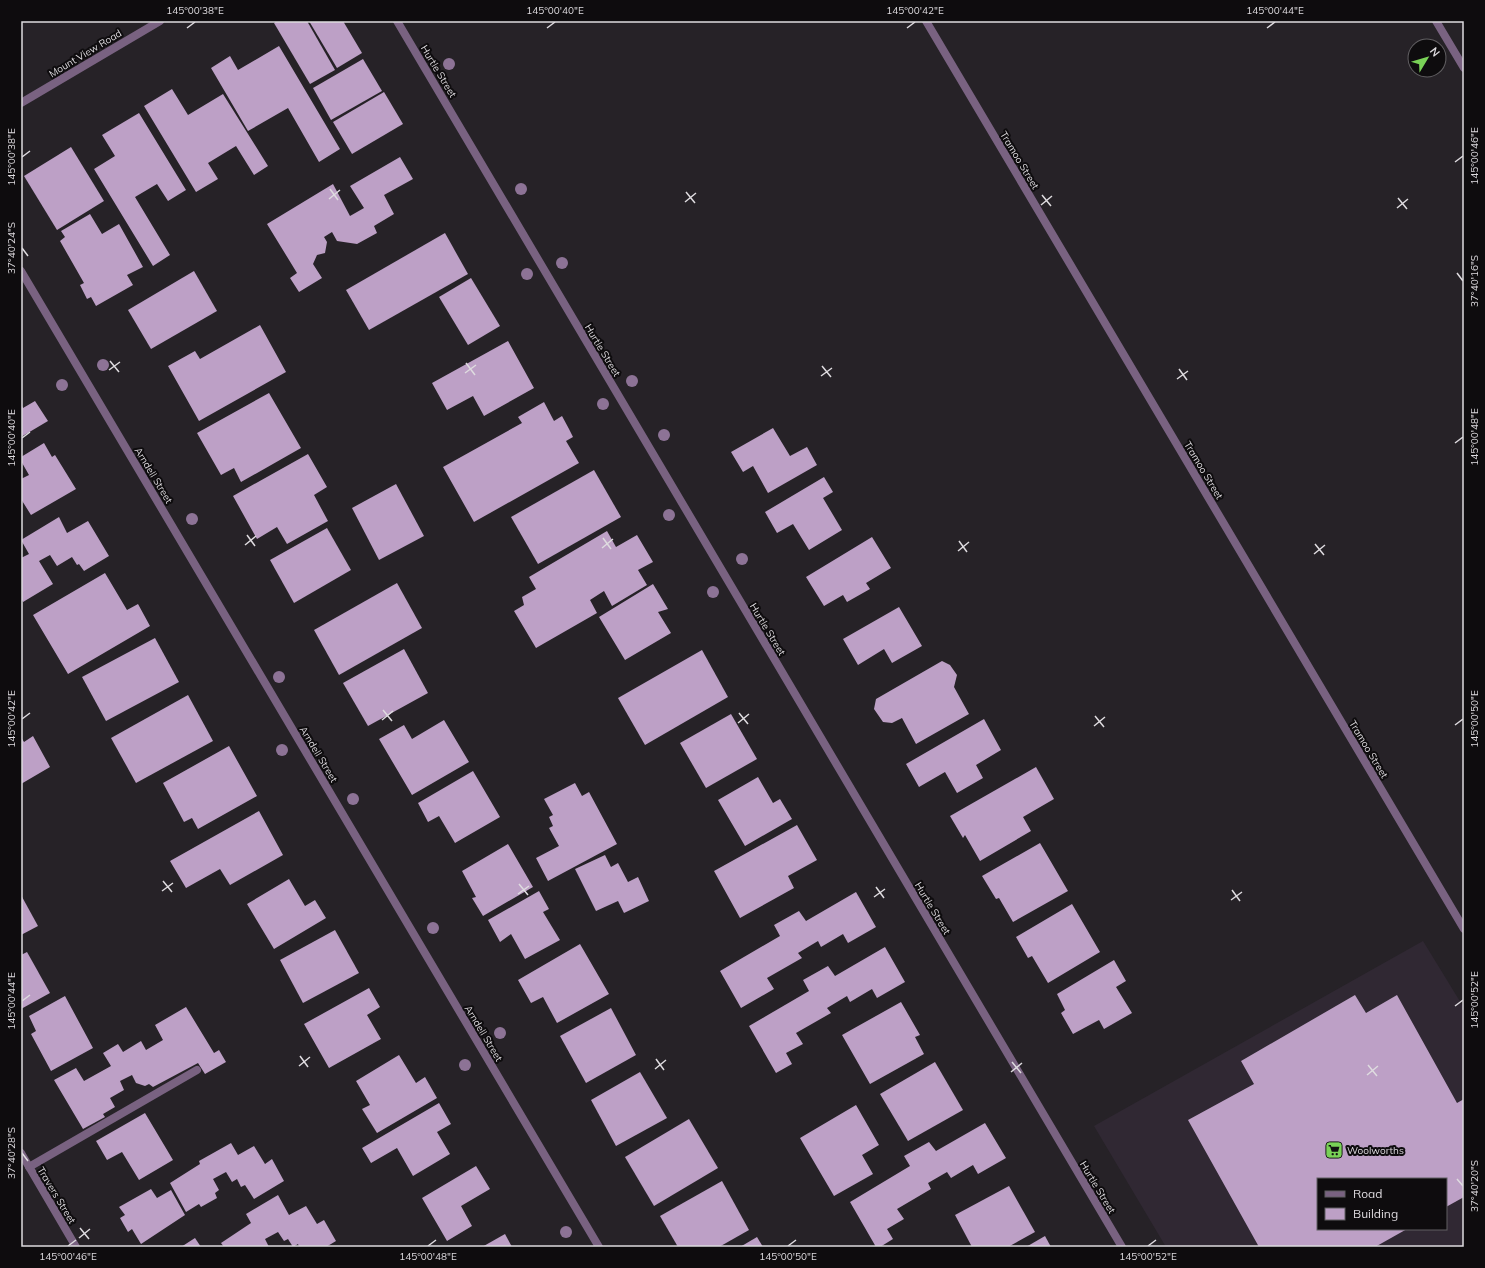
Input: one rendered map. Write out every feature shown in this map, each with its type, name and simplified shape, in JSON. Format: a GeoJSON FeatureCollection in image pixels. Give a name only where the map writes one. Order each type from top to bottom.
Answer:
{"type":"FeatureCollection","features":[{"type":"Feature","properties":{"kind":"street","name":"Mount View Road"},"geometry":{"type":"LineString","coordinates":[[21,103],[160,21]]}},
{"type":"Feature","properties":{"kind":"street","name":"Hurtle Street"},"geometry":{"type":"LineString","coordinates":[[397,21],[1122,1247]]}},
{"type":"Feature","properties":{"kind":"street","name":"Tramoo Street"},"geometry":{"type":"LineString","coordinates":[[926,21],[1464,929]]}},
{"type":"Feature","properties":{"kind":"street"},"geometry":{"type":"LineString","coordinates":[[1436,21],[1464,68]]}},
{"type":"Feature","properties":{"kind":"street","name":"Arndell Street"},"geometry":{"type":"LineString","coordinates":[[21,271],[599,1247]]}},
{"type":"Feature","properties":{"kind":"street"},"geometry":{"type":"LineString","coordinates":[[29,1167],[198,1070]]}},
{"type":"Feature","properties":{"kind":"street","name":"Travers Street"},"geometry":{"type":"LineString","coordinates":[[21,1153],[76,1247]]}},
{"type":"Feature","properties":{"kind":"shaded area","name":"Woolworths"},"geometry":{"type":"Polygon","coordinates":[[[1423,941],[1464,1008],[1464,1247],[1166,1247],[1094,1126],[1423,941]]]}},
{"type":"Feature","properties":{"kind":"building"},"geometry":{"type":"Polygon","coordinates":[[[277,21],[307,21],[335,70],[310,84],[274,23],[277,21]]]}},
{"type":"Feature","properties":{"kind":"building"},"geometry":{"type":"Polygon","coordinates":[[[309,21],[343,21],[362,53],[337,68],[309,21]]]}},
{"type":"Feature","properties":{"kind":"building"},"geometry":{"type":"Polygon","coordinates":[[[279,46],[340,149],[319,162],[288,108],[248,131],[211,68],[230,56],[238,70],[279,46]]]}},
{"type":"Feature","properties":{"kind":"building"},"geometry":{"type":"Polygon","coordinates":[[[363,59],[382,91],[331,120],[313,88],[363,59]]]}},
{"type":"Feature","properties":{"kind":"building"},"geometry":{"type":"Polygon","coordinates":[[[172,89],[188,115],[223,94],[268,166],[254,175],[236,146],[208,163],[218,179],[196,192],[144,106],[172,89]]]}},
{"type":"Feature","properties":{"kind":"building"},"geometry":{"type":"Polygon","coordinates":[[[384,92],[403,124],[352,154],[333,122],[384,92]]]}},
{"type":"Feature","properties":{"kind":"building"},"geometry":{"type":"Polygon","coordinates":[[[139,113],[186,190],[168,201],[157,184],[135,197],[170,255],[153,266],[94,169],[115,156],[102,135],[139,113]]]}},
{"type":"Feature","properties":{"kind":"building"},"geometry":{"type":"Polygon","coordinates":[[[71,147],[104,201],[57,230],[24,176],[71,147]]]}},
{"type":"Feature","properties":{"kind":"building"},"geometry":{"type":"Polygon","coordinates":[[[400,157],[413,179],[384,195],[394,214],[374,226],[377,233],[357,244],[337,241],[332,232],[324,237],[327,242],[325,253],[317,255],[313,264],[322,278],[299,292],[290,278],[297,273],[267,224],[333,184],[350,216],[364,208],[350,186],[400,157]]]}},
{"type":"Feature","properties":{"kind":"building"},"geometry":{"type":"Polygon","coordinates":[[[90,214],[102,234],[119,224],[143,267],[127,275],[133,285],[96,306],[91,297],[87,299],[80,285],[84,283],[60,241],[65,237],[61,231],[90,214]]]}},
{"type":"Feature","properties":{"kind":"building"},"geometry":{"type":"Polygon","coordinates":[[[445,233],[468,274],[369,330],[346,290],[445,233]]]}},
{"type":"Feature","properties":{"kind":"building"},"geometry":{"type":"Polygon","coordinates":[[[194,271],[217,311],[151,349],[128,310],[194,271]]]}},
{"type":"Feature","properties":{"kind":"building"},"geometry":{"type":"Polygon","coordinates":[[[471,278],[500,326],[468,345],[439,297],[471,278]]]}},
{"type":"Feature","properties":{"kind":"building"},"geometry":{"type":"Polygon","coordinates":[[[260,325],[286,372],[199,421],[168,366],[195,351],[200,359],[260,325]]]}},
{"type":"Feature","properties":{"kind":"building"},"geometry":{"type":"Polygon","coordinates":[[[508,341],[534,388],[484,416],[473,396],[447,410],[432,383],[508,341]]]}},
{"type":"Feature","properties":{"kind":"building"},"geometry":{"type":"Polygon","coordinates":[[[269,393],[301,448],[241,482],[234,468],[221,475],[197,433],[269,393]]]}},
{"type":"Feature","properties":{"kind":"building"},"geometry":{"type":"Polygon","coordinates":[[[35,401],[48,421],[21,437],[21,404],[23,408],[35,401]]]}},
{"type":"Feature","properties":{"kind":"building"},"geometry":{"type":"Polygon","coordinates":[[[544,402],[554,421],[562,416],[573,437],[566,441],[579,463],[474,522],[443,467],[522,423],[518,417],[544,402]]]}},
{"type":"Feature","properties":{"kind":"building"},"geometry":{"type":"Polygon","coordinates":[[[773,428],[790,456],[807,447],[817,465],[768,493],[753,466],[743,472],[731,452],[773,428]]]}},
{"type":"Feature","properties":{"kind":"building"},"geometry":{"type":"Polygon","coordinates":[[[44,443],[52,457],[55,455],[76,489],[31,515],[21,499],[21,479],[29,475],[21,461],[21,457],[44,443]]]}},
{"type":"Feature","properties":{"kind":"building"},"geometry":{"type":"Polygon","coordinates":[[[308,454],[327,487],[314,495],[328,521],[287,544],[277,527],[257,539],[233,496],[308,454]]]}},
{"type":"Feature","properties":{"kind":"building"},"geometry":{"type":"Polygon","coordinates":[[[594,470],[621,517],[538,564],[511,517],[594,470]]]}},
{"type":"Feature","properties":{"kind":"building"},"geometry":{"type":"Polygon","coordinates":[[[824,477],[833,492],[823,498],[842,530],[809,550],[793,524],[777,533],[765,512],[824,477]]]}},
{"type":"Feature","properties":{"kind":"building"},"geometry":{"type":"Polygon","coordinates":[[[396,484],[424,536],[379,560],[352,508],[396,484]]]}},
{"type":"Feature","properties":{"kind":"building"},"geometry":{"type":"Polygon","coordinates":[[[59,517],[67,533],[88,521],[109,556],[84,571],[79,564],[77,565],[72,557],[57,566],[50,555],[39,561],[53,584],[23,602],[21,598],[21,558],[29,554],[21,540],[59,517]]]}},
{"type":"Feature","properties":{"kind":"building"},"geometry":{"type":"Polygon","coordinates":[[[327,528],[351,570],[294,603],[270,560],[327,528]]]}},
{"type":"Feature","properties":{"kind":"building"},"geometry":{"type":"Polygon","coordinates":[[[607,531],[616,547],[637,535],[653,562],[638,570],[647,585],[612,606],[604,591],[590,600],[597,613],[536,648],[514,611],[524,605],[522,597],[536,589],[529,577],[607,531]]]}},
{"type":"Feature","properties":{"kind":"building"},"geometry":{"type":"Polygon","coordinates":[[[872,537],[891,568],[866,583],[870,589],[847,602],[843,595],[824,606],[806,577],[872,537]]]}},
{"type":"Feature","properties":{"kind":"building"},"geometry":{"type":"Polygon","coordinates":[[[105,573],[127,610],[138,604],[150,626],[68,674],[33,615],[105,573]]]}},
{"type":"Feature","properties":{"kind":"building"},"geometry":{"type":"Polygon","coordinates":[[[397,583],[422,628],[339,675],[314,630],[397,583]]]}},
{"type":"Feature","properties":{"kind":"building"},"geometry":{"type":"Polygon","coordinates":[[[653,584],[668,609],[658,612],[671,633],[625,660],[599,617],[653,584]]]}},
{"type":"Feature","properties":{"kind":"building"},"geometry":{"type":"Polygon","coordinates":[[[899,607],[922,646],[892,663],[884,649],[858,665],[843,639],[899,607]]]}},
{"type":"Feature","properties":{"kind":"building"},"geometry":{"type":"Polygon","coordinates":[[[155,638],[179,682],[106,721],[82,677],[155,638]]]}},
{"type":"Feature","properties":{"kind":"building"},"geometry":{"type":"Polygon","coordinates":[[[404,649],[428,693],[368,726],[343,683],[404,649]]]}},
{"type":"Feature","properties":{"kind":"building"},"geometry":{"type":"Polygon","coordinates":[[[702,650],[728,697],[645,745],[618,698],[702,650]]]}},
{"type":"Feature","properties":{"kind":"building"},"geometry":{"type":"Polygon","coordinates":[[[942,661],[950,665],[957,675],[954,687],[969,714],[916,744],[902,718],[892,723],[883,722],[874,709],[876,699],[942,661]]]}},
{"type":"Feature","properties":{"kind":"building"},"geometry":{"type":"Polygon","coordinates":[[[188,695],[213,741],[136,783],[111,738],[188,695]]]}},
{"type":"Feature","properties":{"kind":"building"},"geometry":{"type":"Polygon","coordinates":[[[731,714],[757,759],[706,788],[680,743],[731,714]]]}},
{"type":"Feature","properties":{"kind":"building"},"geometry":{"type":"Polygon","coordinates":[[[984,719],[1001,750],[976,765],[983,778],[957,793],[945,772],[919,787],[906,764],[984,719]]]}},
{"type":"Feature","properties":{"kind":"building"},"geometry":{"type":"Polygon","coordinates":[[[444,720],[469,762],[412,795],[379,739],[404,725],[412,739],[444,720]]]}},
{"type":"Feature","properties":{"kind":"building"},"geometry":{"type":"Polygon","coordinates":[[[33,736],[50,767],[21,784],[21,737],[24,742],[33,736]]]}},
{"type":"Feature","properties":{"kind":"building"},"geometry":{"type":"Polygon","coordinates":[[[229,746],[257,796],[198,829],[192,818],[184,822],[163,783],[229,746]]]}},
{"type":"Feature","properties":{"kind":"building"},"geometry":{"type":"Polygon","coordinates":[[[1036,767],[1054,799],[1023,817],[1031,831],[980,861],[965,835],[963,838],[950,816],[1036,767]]]}},
{"type":"Feature","properties":{"kind":"building"},"geometry":{"type":"Polygon","coordinates":[[[473,771],[500,817],[455,843],[439,816],[428,822],[418,803],[473,771]]]}},
{"type":"Feature","properties":{"kind":"building"},"geometry":{"type":"Polygon","coordinates":[[[758,777],[773,803],[780,799],[792,819],[745,846],[718,800],[758,777]]]}},
{"type":"Feature","properties":{"kind":"building"},"geometry":{"type":"Polygon","coordinates":[[[575,783],[582,796],[589,792],[617,844],[548,881],[536,858],[559,846],[549,828],[553,826],[549,817],[553,815],[544,799],[575,783]]]}},
{"type":"Feature","properties":{"kind":"building"},"geometry":{"type":"Polygon","coordinates":[[[259,811],[283,855],[230,885],[220,869],[186,888],[170,861],[259,811]]]}},
{"type":"Feature","properties":{"kind":"building"},"geometry":{"type":"Polygon","coordinates":[[[797,825],[817,860],[788,876],[794,888],[740,918],[714,871],[797,825]]]}},
{"type":"Feature","properties":{"kind":"building"},"geometry":{"type":"Polygon","coordinates":[[[1040,843],[1068,891],[1013,922],[999,898],[996,899],[982,876],[1040,843]]]}},
{"type":"Feature","properties":{"kind":"building"},"geometry":{"type":"Polygon","coordinates":[[[508,844],[533,887],[483,916],[472,898],[476,897],[462,871],[508,844]]]}},
{"type":"Feature","properties":{"kind":"building"},"geometry":{"type":"Polygon","coordinates":[[[605,855],[611,867],[618,863],[628,882],[638,877],[649,901],[624,913],[618,901],[596,911],[575,869],[605,855]]]}},
{"type":"Feature","properties":{"kind":"building"},"geometry":{"type":"Polygon","coordinates":[[[289,879],[305,906],[315,900],[326,918],[274,949],[247,904],[289,879]]]}},
{"type":"Feature","properties":{"kind":"building"},"geometry":{"type":"Polygon","coordinates":[[[539,891],[549,909],[543,912],[560,940],[525,959],[511,934],[500,942],[488,920],[539,891]]]}},
{"type":"Feature","properties":{"kind":"building"},"geometry":{"type":"Polygon","coordinates":[[[856,892],[876,927],[848,943],[843,934],[821,947],[818,941],[798,953],[802,958],[767,978],[774,989],[741,1008],[720,971],[780,936],[774,925],[799,911],[806,921],[856,892]]]}},
{"type":"Feature","properties":{"kind":"building"},"geometry":{"type":"Polygon","coordinates":[[[21,895],[38,926],[21,935],[21,895]]]}},
{"type":"Feature","properties":{"kind":"building"},"geometry":{"type":"Polygon","coordinates":[[[1072,904],[1100,952],[1048,983],[1032,956],[1028,958],[1016,937],[1072,904]]]}},
{"type":"Feature","properties":{"kind":"building"},"geometry":{"type":"Polygon","coordinates":[[[335,930],[359,973],[303,1003],[280,960],[335,930]]]}},
{"type":"Feature","properties":{"kind":"building"},"geometry":{"type":"Polygon","coordinates":[[[580,944],[609,994],[557,1023],[543,997],[531,1003],[518,980],[580,944]]]}},
{"type":"Feature","properties":{"kind":"building"},"geometry":{"type":"Polygon","coordinates":[[[885,947],[905,982],[877,998],[872,989],[850,1002],[847,996],[827,1008],[831,1013],[796,1033],[803,1044],[786,1053],[792,1064],[776,1073],[749,1026],[809,991],[803,980],[828,966],[835,976],[885,947]]]}},
{"type":"Feature","properties":{"kind":"building"},"geometry":{"type":"Polygon","coordinates":[[[27,952],[50,993],[21,1009],[21,955],[27,952]]]}},
{"type":"Feature","properties":{"kind":"building"},"geometry":{"type":"Polygon","coordinates":[[[1114,960],[1126,981],[1116,987],[1132,1013],[1104,1029],[1099,1020],[1073,1034],[1061,1013],[1065,1010],[1057,994],[1114,960]]]}},
{"type":"Feature","properties":{"kind":"building"},"geometry":{"type":"Polygon","coordinates":[[[369,988],[380,1007],[367,1015],[381,1039],[329,1068],[304,1024],[369,988]]]}},
{"type":"Feature","properties":{"kind":"building","name":"Woolworths"},"geometry":{"type":"Polygon","coordinates":[[[1355,995],[1366,1013],[1397,995],[1457,1103],[1464,1099],[1464,1197],[1447,1206],[1447,1178],[1317,1178],[1317,1230],[1405,1230],[1375,1247],[1259,1247],[1188,1120],[1254,1084],[1241,1061],[1355,995]]]}},
{"type":"Feature","properties":{"kind":"building"},"geometry":{"type":"Polygon","coordinates":[[[65,996],[93,1048],[51,1071],[31,1034],[36,1031],[29,1016],[65,996]]]}},
{"type":"Feature","properties":{"kind":"building"},"geometry":{"type":"Polygon","coordinates":[[[901,1002],[920,1035],[915,1037],[924,1054],[870,1084],[842,1035],[901,1002]]]}},
{"type":"Feature","properties":{"kind":"building"},"geometry":{"type":"Polygon","coordinates":[[[186,1007],[214,1053],[219,1050],[226,1062],[205,1074],[198,1063],[153,1087],[149,1084],[145,1086],[136,1083],[132,1075],[120,1081],[124,1090],[110,1098],[115,1107],[103,1114],[105,1117],[83,1129],[54,1080],[76,1068],[84,1081],[111,1066],[103,1053],[118,1044],[123,1052],[141,1041],[146,1050],[163,1040],[155,1025],[186,1007]]]}},
{"type":"Feature","properties":{"kind":"building"},"geometry":{"type":"Polygon","coordinates":[[[611,1008],[636,1055],[586,1083],[560,1036],[611,1008]]]}},
{"type":"Feature","properties":{"kind":"building"},"geometry":{"type":"Polygon","coordinates":[[[399,1055],[416,1083],[425,1077],[437,1098],[377,1133],[362,1109],[370,1105],[356,1081],[399,1055]]]}},
{"type":"Feature","properties":{"kind":"building"},"geometry":{"type":"Polygon","coordinates":[[[935,1062],[963,1110],[908,1141],[880,1094],[935,1062]]]}},
{"type":"Feature","properties":{"kind":"building"},"geometry":{"type":"Polygon","coordinates":[[[640,1072],[667,1118],[616,1146],[591,1100],[640,1072]]]}},
{"type":"Feature","properties":{"kind":"building"},"geometry":{"type":"Polygon","coordinates":[[[439,1103],[451,1124],[437,1132],[450,1154],[413,1176],[397,1148],[371,1163],[362,1148],[439,1103]]]}},
{"type":"Feature","properties":{"kind":"building"},"geometry":{"type":"Polygon","coordinates":[[[856,1105],[879,1145],[862,1155],[873,1174],[834,1196],[800,1138],[856,1105]]]}},
{"type":"Feature","properties":{"kind":"building"},"geometry":{"type":"Polygon","coordinates":[[[145,1113],[173,1160],[139,1180],[122,1152],[107,1160],[96,1141],[145,1113]]]}},
{"type":"Feature","properties":{"kind":"building"},"geometry":{"type":"Polygon","coordinates":[[[689,1119],[718,1168],[654,1206],[625,1157],[689,1119]]]}},
{"type":"Feature","properties":{"kind":"building"},"geometry":{"type":"Polygon","coordinates":[[[985,1123],[1006,1158],[978,1174],[973,1165],[951,1178],[947,1172],[928,1183],[931,1189],[897,1209],[904,1219],[887,1229],[893,1239],[880,1247],[876,1247],[850,1202],[910,1166],[904,1156],[929,1142],[936,1151],[985,1123]]]}},
{"type":"Feature","properties":{"kind":"building"},"geometry":{"type":"Polygon","coordinates":[[[231,1143],[238,1155],[254,1146],[265,1164],[272,1159],[284,1181],[254,1199],[245,1185],[241,1187],[237,1179],[232,1182],[226,1172],[213,1179],[219,1190],[215,1193],[217,1198],[201,1207],[199,1204],[186,1212],[170,1183],[200,1164],[199,1161],[231,1143]]]}},
{"type":"Feature","properties":{"kind":"building"},"geometry":{"type":"Polygon","coordinates":[[[476,1166],[490,1189],[461,1206],[472,1226],[447,1241],[422,1198],[476,1166]]]}},
{"type":"Feature","properties":{"kind":"building"},"geometry":{"type":"Polygon","coordinates":[[[722,1181],[749,1230],[719,1247],[678,1247],[660,1216],[722,1181]]]}},
{"type":"Feature","properties":{"kind":"building"},"geometry":{"type":"Polygon","coordinates":[[[1009,1186],[1035,1232],[1008,1247],[972,1247],[955,1215],[1009,1186]]]}},
{"type":"Feature","properties":{"kind":"building"},"geometry":{"type":"Polygon","coordinates":[[[151,1189],[157,1198],[171,1190],[185,1215],[141,1244],[132,1229],[128,1232],[120,1218],[125,1215],[119,1207],[151,1189]]]}},
{"type":"Feature","properties":{"kind":"building"},"geometry":{"type":"Polygon","coordinates":[[[278,1195],[289,1215],[306,1206],[317,1224],[324,1220],[336,1241],[326,1247],[299,1247],[298,1244],[293,1247],[288,1239],[284,1241],[278,1232],[265,1239],[269,1247],[224,1247],[221,1243],[251,1223],[246,1214],[278,1195]]]}},
{"type":"Feature","properties":{"kind":"building"},"geometry":{"type":"Polygon","coordinates":[[[505,1234],[512,1247],[482,1247],[505,1234]]]}},
{"type":"Feature","properties":{"kind":"building"},"geometry":{"type":"Polygon","coordinates":[[[1045,1236],[1051,1247],[1026,1247],[1045,1236]]]}},
{"type":"Feature","properties":{"kind":"building"},"geometry":{"type":"Polygon","coordinates":[[[757,1237],[763,1247],[740,1247],[757,1237]]]}},
{"type":"Feature","properties":{"kind":"building"},"geometry":{"type":"Polygon","coordinates":[[[195,1238],[201,1247],[181,1247],[195,1238]]]}},
{"type":"Feature","properties":{"kind":"place","name":"Woolworths"},"geometry":{"type":"Point","coordinates":[1334,1150]}}]}
